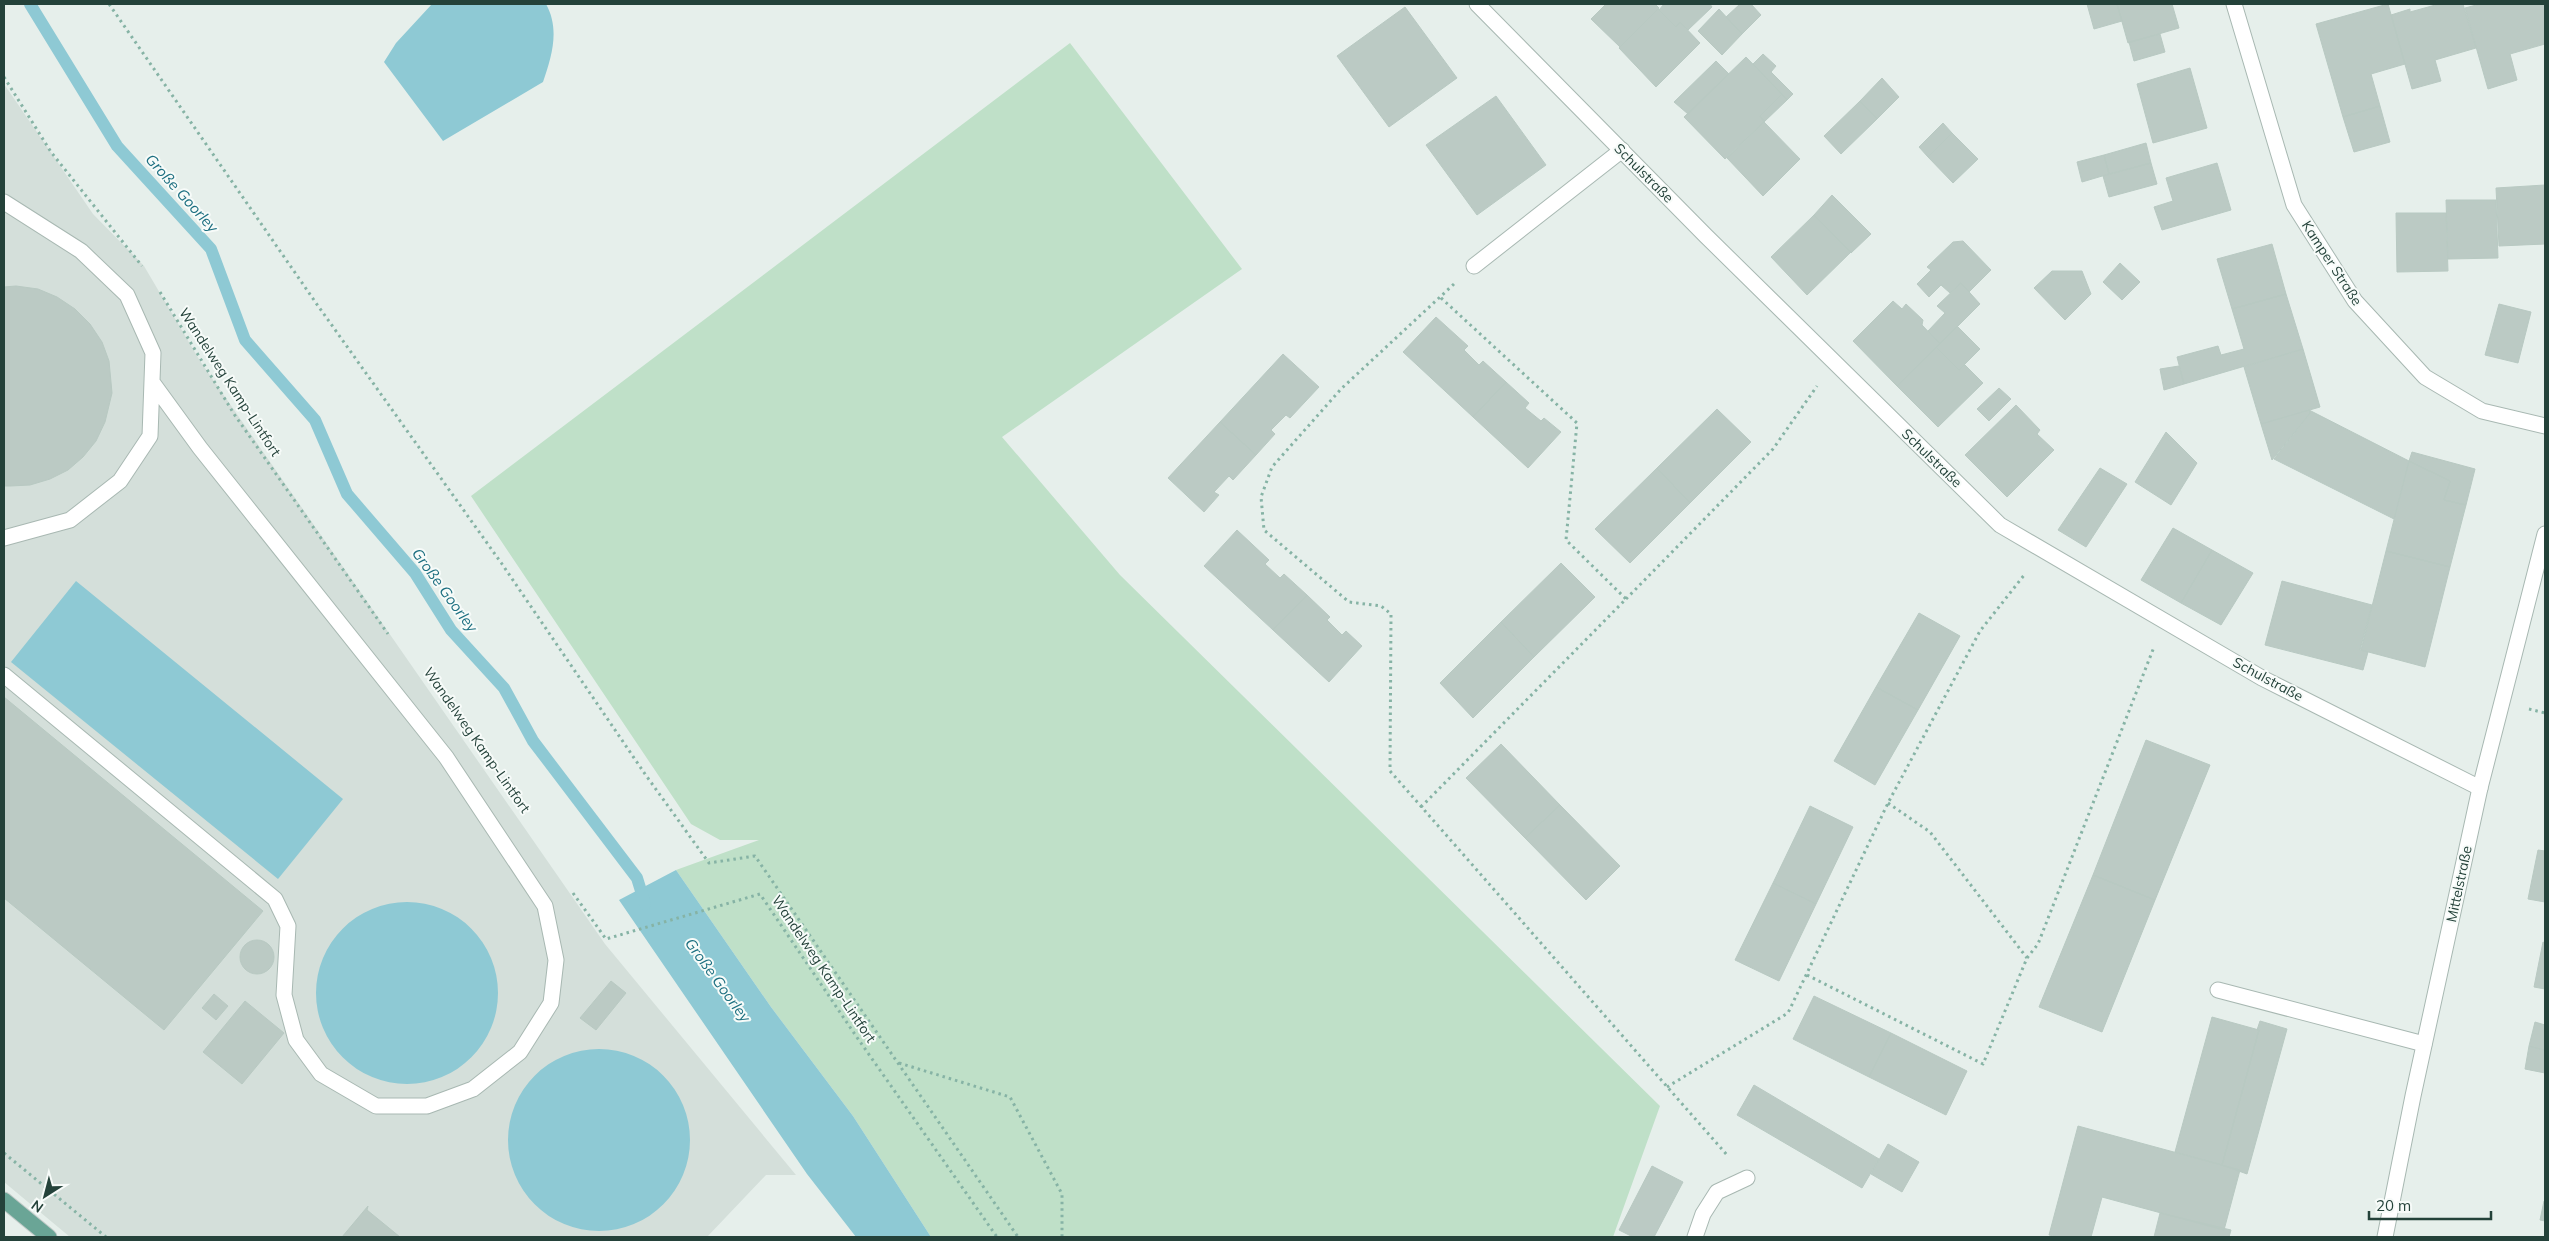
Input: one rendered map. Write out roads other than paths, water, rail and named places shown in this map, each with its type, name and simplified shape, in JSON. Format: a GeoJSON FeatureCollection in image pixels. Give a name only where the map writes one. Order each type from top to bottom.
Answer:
{"type":"FeatureCollection","features":[{"type":"Feature","properties":{"kind":"main road"},"geometry":{"type":"LineString","coordinates":[[4,1200],[49,1237]]}},
{"type":"Feature","properties":{"kind":"street","name":"Schulstraße"},"geometry":{"type":"LineString","coordinates":[[1477,4],[1833,362],[2000,525],[2262,678],[2480,788]]}},
{"type":"Feature","properties":{"kind":"street","name":"Kamper Straße"},"geometry":{"type":"LineString","coordinates":[[2234,4],[2294,205],[2355,301],[2425,377],[2482,411],[2545,426]]}},
{"type":"Feature","properties":{"kind":"street"},"geometry":{"type":"LineString","coordinates":[[1474,266],[1622,150]]}},
{"type":"Feature","properties":{"kind":"street"},"geometry":{"type":"LineString","coordinates":[[4,202],[81,251],[127,295],[153,353],[150,436],[120,481],[70,520],[4,538]]}},
{"type":"Feature","properties":{"kind":"street"},"geometry":{"type":"LineString","coordinates":[[4,675],[275,899],[288,926],[284,995],[291,1022],[296,1040],[322,1074],[376,1106],[427,1106],[473,1089],[520,1052],[551,1003],[556,960],[545,906],[446,756],[200,448],[152,382]]}},
{"type":"Feature","properties":{"kind":"street","name":"Mittelstraße"},"geometry":{"type":"LineString","coordinates":[[2385,1237],[2424,1044],[2480,788],[2545,534]]}},
{"type":"Feature","properties":{"kind":"street"},"geometry":{"type":"LineString","coordinates":[[2218,990],[2424,1044]]}},
{"type":"Feature","properties":{"kind":"street"},"geometry":{"type":"LineString","coordinates":[[1695,1237],[1703,1214],[1718,1192],[1747,1178]]}},
{"type":"Feature","properties":{"kind":"water"},"geometry":{"type":"Polygon","coordinates":[[[432,4],[546,4],[553,23],[554,33],[552,52],[543,82],[443,141],[384,62],[396,43],[432,4]]]}},
{"type":"Feature","properties":{"kind":"water"},"geometry":{"type":"Polygon","coordinates":[[[76,581],[343,799],[278,879],[11,662],[76,581]]]}},
{"type":"Feature","properties":{"kind":"water"},"geometry":{"type":"Polygon","coordinates":[[[676,870],[771,1007],[853,1116],[931,1237],[856,1237],[807,1174],[619,900],[676,870]]]}},
{"type":"Feature","properties":{"kind":"water"},"geometry":{"type":"Polygon","coordinates":[[[416,902],[425,903],[450,912],[472,928],[488,950],[497,975],[497,1011],[488,1036],[472,1058],[450,1074],[434,1080],[416,1084],[398,1084],[389,1083],[364,1074],[349,1064],[336,1051],[326,1036],[317,1011],[316,984],[317,975],[326,950],[336,935],[349,922],[364,912],[389,903],[416,902]]]}},
{"type":"Feature","properties":{"kind":"water"},"geometry":{"type":"Polygon","coordinates":[[[608,1049],[617,1050],[642,1059],[664,1075],[680,1097],[689,1122],[689,1158],[680,1183],[664,1205],[642,1221],[626,1227],[608,1231],[590,1231],[581,1230],[556,1221],[541,1211],[528,1198],[518,1183],[509,1158],[508,1131],[509,1122],[518,1097],[528,1082],[541,1069],[556,1059],[581,1050],[608,1049]]]}},
{"type":"Feature","properties":{"kind":"waterway","name":"Große Goorley"},"geometry":{"type":"LineString","coordinates":[[30,4],[117,146],[211,249],[245,340],[315,420],[347,494],[415,573],[451,630],[504,688],[533,741],[637,878],[645,904]]}}]}
